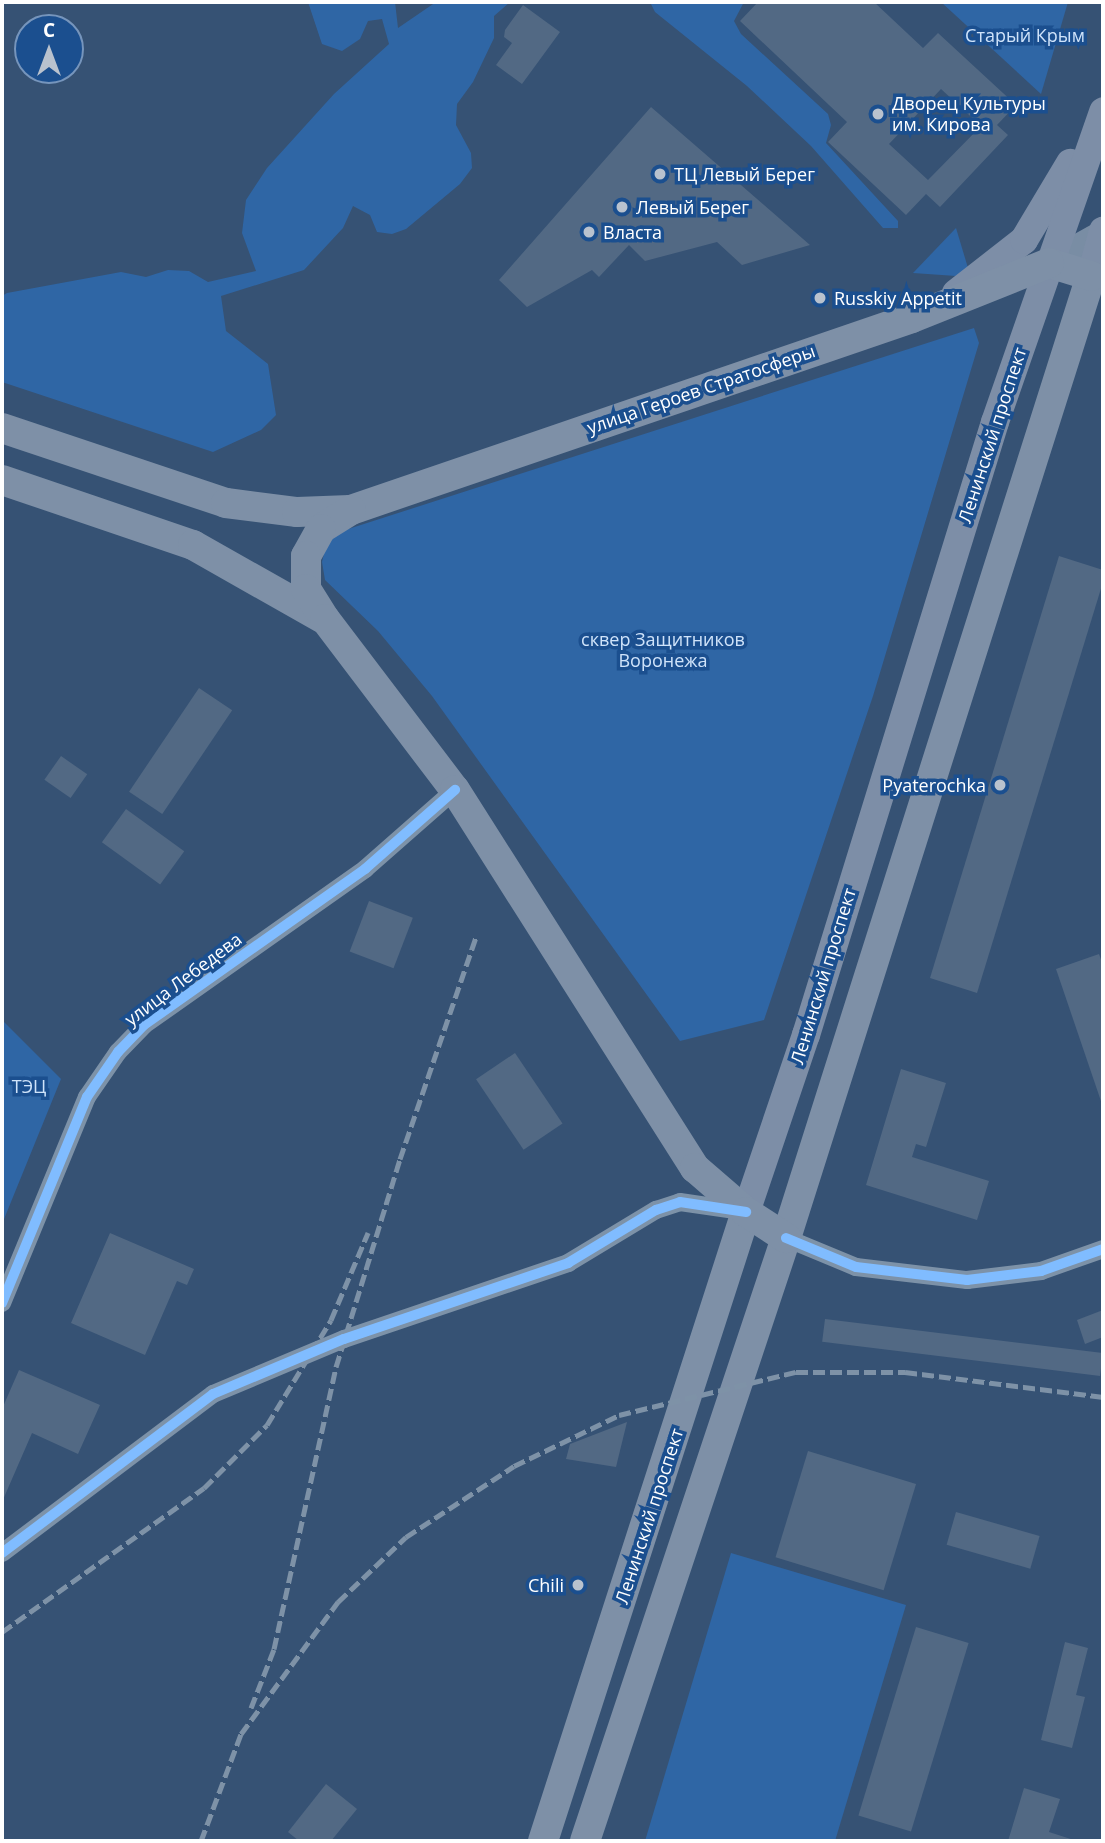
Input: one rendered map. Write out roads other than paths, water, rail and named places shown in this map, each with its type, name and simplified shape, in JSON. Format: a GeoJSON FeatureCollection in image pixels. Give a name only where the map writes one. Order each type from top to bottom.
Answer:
{"type":"FeatureCollection","features":[{"type":"Feature","properties":{"kind":"highway","name":"улица Героев Стратосферы"},"geometry":{"type":"LineString","coordinates":[[351,510],[929,311],[1049,263]]}},
{"type":"Feature","properties":{"kind":"highway"},"geometry":{"type":"LineString","coordinates":[[585,1841],[786,1238],[1097,274],[1049,263]]}},
{"type":"Feature","properties":{"kind":"highway"},"geometry":{"type":"LineString","coordinates":[[2,428],[226,503],[297,512],[351,510]]}},
{"type":"Feature","properties":{"kind":"highway"},"geometry":{"type":"LineString","coordinates":[[2,480],[193,545],[325,619]]}},
{"type":"Feature","properties":{"kind":"highway"},"geometry":{"type":"LineString","coordinates":[[351,510],[321,529],[306,555],[306,589],[325,619],[455,790],[695,1168],[746,1212],[786,1238]]}},
{"type":"Feature","properties":{"kind":"highway","name":"Ленинский проспект"},"geometry":{"type":"LineString","coordinates":[[543,1841],[746,1212]]}},
{"type":"Feature","properties":{"kind":"main road"},"geometry":{"type":"LineString","coordinates":[[929,311],[995,267],[1024,240],[1103,102]]}},
{"type":"Feature","properties":{"kind":"main road","name":"Ленинский проспект"},"geometry":{"type":"LineString","coordinates":[[746,1212],[1049,263],[1103,111]]}},
{"type":"Feature","properties":{"kind":"main road"},"geometry":{"type":"LineString","coordinates":[[1097,274],[1103,232]]}},
{"type":"Feature","properties":{"kind":"main road","name":"улица Героев Стратосферы"},"geometry":{"type":"LineString","coordinates":[[1049,263],[1103,232]]}},
{"type":"Feature","properties":{"kind":"street","name":"улица Лебедева"},"geometry":{"type":"LineString","coordinates":[[2,1303],[87,1097],[118,1052],[144,1025],[365,869],[455,790]]}},
{"type":"Feature","properties":{"kind":"street"},"geometry":{"type":"LineString","coordinates":[[2,1553],[213,1394],[344,1339],[568,1263],[656,1210],[680,1202],[746,1212]]}},
{"type":"Feature","properties":{"kind":"street"},"geometry":{"type":"LineString","coordinates":[[786,1238],[856,1267],[967,1280],[1041,1271],[1103,1248]]}},
{"type":"Feature","properties":{"kind":"railway"},"geometry":{"type":"LineString","coordinates":[[251,1708],[274,1649],[336,1367],[400,1159],[476,937]]}},
{"type":"Feature","properties":{"kind":"railway"},"geometry":{"type":"LineString","coordinates":[[2,1632],[204,1488],[267,1425],[331,1320],[368,1233]]}},
{"type":"Feature","properties":{"kind":"railway"},"geometry":{"type":"LineString","coordinates":[[201,1841],[241,1734],[338,1602],[406,1537],[514,1466],[619,1415],[796,1372],[905,1372],[1103,1397]]}},
{"type":"Feature","properties":{"kind":"place","name":"Дворец Культуры им. Кирова"},"geometry":{"type":"Point","coordinates":[878,114]}},
{"type":"Feature","properties":{"kind":"place","name":"ТЦ Левый Берег"},"geometry":{"type":"Point","coordinates":[660,174]}},
{"type":"Feature","properties":{"kind":"place","name":"Левый Берег"},"geometry":{"type":"Point","coordinates":[622,207]}},
{"type":"Feature","properties":{"kind":"place","name":"Власта"},"geometry":{"type":"Point","coordinates":[589,232]}},
{"type":"Feature","properties":{"kind":"place","name":"Russkiy Appetit"},"geometry":{"type":"Point","coordinates":[820,298]}},
{"type":"Feature","properties":{"kind":"place","name":"Pyaterochka"},"geometry":{"type":"Point","coordinates":[1000,785]}},
{"type":"Feature","properties":{"kind":"place","name":"Chili"},"geometry":{"type":"Point","coordinates":[578,1585]}},
{"type":"Feature","properties":{"kind":"park label","name":"Старый Крым"},"geometry":{"type":"Point","coordinates":[1025,35]}},
{"type":"Feature","properties":{"kind":"park label","name":"сквер Защитников Воронежа"},"geometry":{"type":"Point","coordinates":[663,650]}},
{"type":"Feature","properties":{"kind":"park label","name":"ТЭЦ"},"geometry":{"type":"Point","coordinates":[29,1086]}}]}
